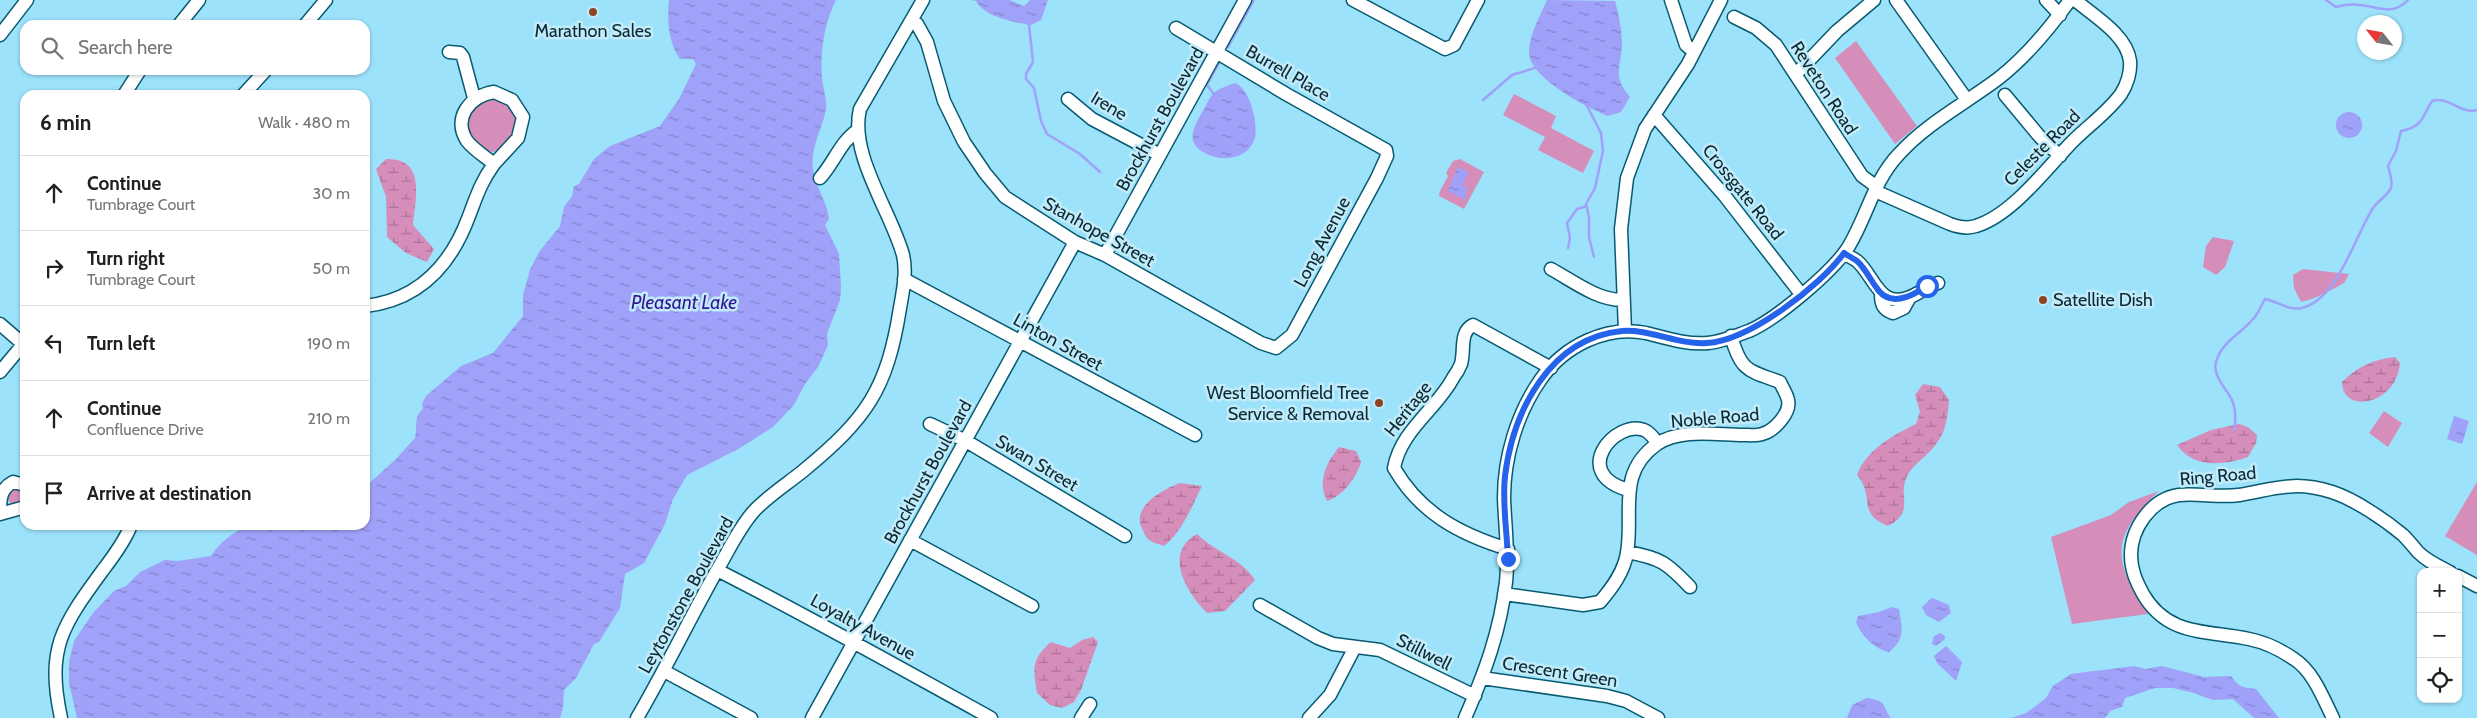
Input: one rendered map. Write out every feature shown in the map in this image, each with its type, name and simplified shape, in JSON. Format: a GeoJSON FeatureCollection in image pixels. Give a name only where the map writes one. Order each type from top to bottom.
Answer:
{"type":"FeatureCollection","features":[{"type":"Feature","properties":{"kind":"street"},"geometry":{"type":"LineString","coordinates":[[183,20],[198,0]]}},
{"type":"Feature","properties":{"kind":"street"},"geometry":{"type":"LineString","coordinates":[[309,20],[326,0]]}},
{"type":"Feature","properties":{"kind":"street","name":"Leytonstone Boulevard"},"geometry":{"type":"LineString","coordinates":[[637,718],[733,541],[754,511],[839,440],[869,406],[883,380],[894,340],[904,279],[903,256],[862,151],[858,130],[860,109],[923,0]]}},
{"type":"Feature","properties":{"kind":"street","name":"Brockhurst Boulevard"},"geometry":{"type":"LineString","coordinates":[[1105,255],[1245,0]]}},
{"type":"Feature","properties":{"kind":"street"},"geometry":{"type":"LineString","coordinates":[[1353,0],[1442,48],[1448,49],[1454,45],[1478,0]]}},
{"type":"Feature","properties":{"kind":"street"},"geometry":{"type":"LineString","coordinates":[[1671,0],[1686,45],[1694,52]]}},
{"type":"Feature","properties":{"kind":"street"},"geometry":{"type":"LineString","coordinates":[[1625,331],[1622,300],[1621,229],[1623,200],[1635,154],[1654,115],[1680,79],[1721,0]]}},
{"type":"Feature","properties":{"kind":"street"},"geometry":{"type":"LineString","coordinates":[[1796,74],[1837,31],[1874,0]]}},
{"type":"Feature","properties":{"kind":"street"},"geometry":{"type":"LineString","coordinates":[[1896,0],[1967,100]]}},
{"type":"Feature","properties":{"kind":"street"},"geometry":{"type":"LineString","coordinates":[[2046,0],[2060,14]]}},
{"type":"Feature","properties":{"kind":"street"},"geometry":{"type":"LineString","coordinates":[[1465,718],[1495,641],[1504,594],[1508,549],[1504,498],[1509,454],[1522,413],[1537,385],[1551,368],[1572,349],[1592,339],[1625,331],[1680,341],[1709,343],[1751,330],[1801,294],[1834,266],[1844,253],[1884,172],[1916,137],[1999,78],[2020,59],[2070,0]]}},
{"type":"Feature","properties":{"kind":"street","name":"Celeste Road"},"geometry":{"type":"LineString","coordinates":[[1876,189],[1950,224],[1963,228],[1974,227],[1988,221],[2021,196],[2121,94],[2128,79],[2130,62],[2126,48],[2117,36],[2076,0]]}},
{"type":"Feature","properties":{"kind":"street"},"geometry":{"type":"LineString","coordinates":[[0,35],[22,2]]}},
{"type":"Feature","properties":{"kind":"street","name":"Reveton Road"},"geometry":{"type":"LineString","coordinates":[[1734,17],[1756,28],[1776,45],[1862,176],[1876,189]]}},
{"type":"Feature","properties":{"kind":"street","name":"Stanhope Street"},"geometry":{"type":"LineString","coordinates":[[912,21],[917,24],[927,42],[952,121],[985,173],[1006,197],[1075,242],[1105,255],[1261,344],[1276,348]]}},
{"type":"Feature","properties":{"kind":"street","name":"Burrell Place"},"geometry":{"type":"LineString","coordinates":[[1176,28],[1286,94],[1384,148]]}},
{"type":"Feature","properties":{"kind":"street"},"geometry":{"type":"LineString","coordinates":[[449,52],[460,53],[464,57],[474,98]]}},
{"type":"Feature","properties":{"kind":"street"},"geometry":{"type":"LineString","coordinates":[[127,90],[137,75]]}},
{"type":"Feature","properties":{"kind":"street"},"geometry":{"type":"LineString","coordinates":[[248,90],[262,75]]}},
{"type":"Feature","properties":{"kind":"street"},"geometry":{"type":"LineString","coordinates":[[370,305],[400,299],[434,275],[463,230],[477,191],[494,164],[518,138],[523,117],[512,100],[504,94],[489,93],[474,98],[463,114],[463,134],[468,143],[494,164]]}},
{"type":"Feature","properties":{"kind":"street"},"geometry":{"type":"LineString","coordinates":[[2005,95],[2035,131],[2060,156]]}},
{"type":"Feature","properties":{"kind":"street","name":"Irene"},"geometry":{"type":"LineString","coordinates":[[1068,99],[1092,119],[1160,155]]}},
{"type":"Feature","properties":{"kind":"street","name":"Crossgate Road"},"geometry":{"type":"LineString","coordinates":[[1654,115],[1719,189],[1801,294]]}},
{"type":"Feature","properties":{"kind":"street"},"geometry":{"type":"LineString","coordinates":[[820,178],[830,168],[846,138],[858,130]]}},
{"type":"Feature","properties":{"kind":"street","name":"Long Avenue"},"geometry":{"type":"LineString","coordinates":[[1276,348],[1292,335],[1372,187],[1387,156],[1384,148]]}},
{"type":"Feature","properties":{"kind":"street","name":"Brockhurst Boulevard"},"geometry":{"type":"LineString","coordinates":[[812,718],[1075,242]]}},
{"type":"Feature","properties":{"kind":"street"},"geometry":{"type":"LineString","coordinates":[[1844,253],[1858,262],[1881,294],[1900,299],[1910,297],[1927,286],[1938,283]]}},
{"type":"Feature","properties":{"kind":"street"},"geometry":{"type":"LineString","coordinates":[[1551,269],[1602,297],[1610,300],[1622,300]]}},
{"type":"Feature","properties":{"kind":"street","name":"Linton Street"},"geometry":{"type":"LineString","coordinates":[[904,279],[1195,435]]}},
{"type":"Feature","properties":{"kind":"street"},"geometry":{"type":"LineString","coordinates":[[0,324],[20,340]]}},
{"type":"Feature","properties":{"kind":"street","name":"Heritage"},"geometry":{"type":"LineString","coordinates":[[1508,549],[1462,531],[1441,519],[1416,500],[1394,468],[1397,452],[1452,380],[1461,363],[1465,333],[1473,325],[1551,368]]}},
{"type":"Feature","properties":{"kind":"street","name":"Noble Road"},"geometry":{"type":"LineString","coordinates":[[1504,594],[1583,605],[1600,602],[1620,575],[1627,552],[1628,490],[1638,463],[1658,443],[1683,436],[1762,435],[1777,425],[1786,412],[1788,400],[1780,382],[1758,374],[1741,364],[1731,336]]}},
{"type":"Feature","properties":{"kind":"street"},"geometry":{"type":"LineString","coordinates":[[0,372],[20,348]]}},
{"type":"Feature","properties":{"kind":"street","name":"Swan Street"},"geometry":{"type":"LineString","coordinates":[[930,424],[966,441],[1125,536]]}},
{"type":"Feature","properties":{"kind":"street"},"geometry":{"type":"LineString","coordinates":[[1628,490],[1613,486],[1602,474],[1600,461],[1604,446],[1616,435],[1636,429],[1644,430],[1658,443]]}},
{"type":"Feature","properties":{"kind":"street"},"geometry":{"type":"LineString","coordinates":[[20,484],[13,482],[4,489],[1,494],[0,514],[20,508]]}},
{"type":"Feature","properties":{"kind":"street","name":"Ring Road"},"geometry":{"type":"LineString","coordinates":[[2333,718],[2313,680],[2296,660],[2277,649],[2250,639],[2201,633],[2176,626],[2152,609],[2132,572],[2131,553],[2134,532],[2144,516],[2160,503],[2178,496],[2221,497],[2281,486],[2315,488],[2333,493],[2388,524],[2404,536],[2419,553],[2442,568]]}},
{"type":"Feature","properties":{"kind":"street"},"geometry":{"type":"LineString","coordinates":[[61,718],[55,683],[55,658],[60,637],[128,530]]}},
{"type":"Feature","properties":{"kind":"street"},"geometry":{"type":"LineString","coordinates":[[910,540],[1032,606]]}},
{"type":"Feature","properties":{"kind":"street"},"geometry":{"type":"LineString","coordinates":[[1627,552],[1651,556],[1661,561],[1690,587]]}},
{"type":"Feature","properties":{"kind":"street","name":"Loyalty Avenue"},"geometry":{"type":"LineString","coordinates":[[717,570],[794,608],[853,643],[991,718]]}},
{"type":"Feature","properties":{"kind":"street"},"geometry":{"type":"LineString","coordinates":[[2462,578],[2477,586]]}},
{"type":"Feature","properties":{"kind":"street","name":"Stillwell"},"geometry":{"type":"LineString","coordinates":[[1260,604],[1318,638],[1333,644],[1380,650],[1475,696]]}},
{"type":"Feature","properties":{"kind":"street"},"geometry":{"type":"LineString","coordinates":[[1308,718],[1330,695],[1355,647]]}},
{"type":"Feature","properties":{"kind":"street"},"geometry":{"type":"LineString","coordinates":[[664,671],[751,718]]}},
{"type":"Feature","properties":{"kind":"street","name":"Crescent Green"},"geometry":{"type":"LineString","coordinates":[[1482,678],[1607,696],[1626,701],[1658,718]]}},
{"type":"Feature","properties":{"kind":"street"},"geometry":{"type":"LineString","coordinates":[[1081,718],[1090,704]]}},
{"type":"Feature","properties":{"kind":"green space"},"geometry":{"type":"Polygon","coordinates":[[[1856,41],[1917,126],[1895,144],[1835,58],[1856,41]]]}},
{"type":"Feature","properties":{"kind":"green space"},"geometry":{"type":"Polygon","coordinates":[[[1514,94],[1556,116],[1551,128],[1594,151],[1583,173],[1538,150],[1545,137],[1503,115],[1514,94]]]}},
{"type":"Feature","properties":{"kind":"green space"},"geometry":{"type":"Polygon","coordinates":[[[487,96],[507,100],[518,120],[512,135],[503,148],[493,152],[485,149],[474,140],[468,126],[468,116],[472,105],[487,96]]]}},
{"type":"Feature","properties":{"kind":"green space"},"geometry":{"type":"Polygon","coordinates":[[[386,159],[399,160],[408,165],[413,173],[416,182],[416,192],[413,225],[434,249],[427,262],[406,253],[387,237],[386,197],[376,169],[386,159]]]}},
{"type":"Feature","properties":{"kind":"green space"},"geometry":{"type":"Polygon","coordinates":[[[1460,159],[1484,172],[1464,209],[1439,196],[1448,176],[1446,173],[1453,161],[1460,159]]]}},
{"type":"Feature","properties":{"kind":"green space"},"geometry":{"type":"Polygon","coordinates":[[[2213,237],[2234,241],[2225,267],[2216,275],[2203,267],[2206,246],[2213,237]]]}},
{"type":"Feature","properties":{"kind":"green space"},"geometry":{"type":"Polygon","coordinates":[[[2303,269],[2349,274],[2344,283],[2318,297],[2301,302],[2294,288],[2293,275],[2303,269]]]}},
{"type":"Feature","properties":{"kind":"green space"},"geometry":{"type":"Polygon","coordinates":[[[2395,357],[2400,363],[2397,377],[2390,388],[2380,396],[2370,401],[2360,402],[2351,399],[2344,392],[2342,382],[2354,372],[2373,362],[2395,357]]]}},
{"type":"Feature","properties":{"kind":"green space"},"geometry":{"type":"Polygon","coordinates":[[[1923,384],[1940,387],[1949,400],[1946,423],[1936,444],[1913,467],[1907,476],[1904,484],[1904,509],[1901,515],[1888,526],[1872,516],[1865,491],[1857,475],[1867,458],[1881,444],[1916,424],[1920,412],[1915,395],[1923,384]]]}},
{"type":"Feature","properties":{"kind":"green space"},"geometry":{"type":"Polygon","coordinates":[[[2384,411],[2402,423],[2388,447],[2369,433],[2384,411]]]}},
{"type":"Feature","properties":{"kind":"green space"},"geometry":{"type":"Polygon","coordinates":[[[2239,424],[2248,427],[2257,435],[2256,443],[2248,457],[2229,462],[2210,463],[2192,458],[2177,445],[2211,430],[2239,424]]]}},
{"type":"Feature","properties":{"kind":"green space"},"geometry":{"type":"Polygon","coordinates":[[[1339,447],[1356,451],[1361,462],[1348,486],[1333,499],[1327,501],[1323,487],[1324,473],[1339,447]]]}},
{"type":"Feature","properties":{"kind":"green space"},"geometry":{"type":"Polygon","coordinates":[[[2477,482],[2477,555],[2445,536],[2477,482]]]}},
{"type":"Feature","properties":{"kind":"green space"},"geometry":{"type":"Polygon","coordinates":[[[1180,483],[1202,486],[1176,534],[1164,546],[1151,541],[1145,535],[1140,522],[1140,514],[1150,500],[1180,483]]]}},
{"type":"Feature","properties":{"kind":"green space"},"geometry":{"type":"Polygon","coordinates":[[[9,490],[20,490],[20,502],[15,504],[9,502],[7,496],[9,490]]]}},
{"type":"Feature","properties":{"kind":"green space"},"geometry":{"type":"Polygon","coordinates":[[[2159,491],[2143,507],[2132,522],[2124,536],[2122,550],[2123,563],[2128,578],[2148,614],[2072,624],[2051,537],[2111,515],[2129,502],[2159,491]]]}},
{"type":"Feature","properties":{"kind":"green space"},"geometry":{"type":"Polygon","coordinates":[[[1197,534],[1243,566],[1255,580],[1225,611],[1207,613],[1192,595],[1181,573],[1181,552],[1187,542],[1197,534]]]}},
{"type":"Feature","properties":{"kind":"green space"},"geometry":{"type":"Polygon","coordinates":[[[1093,637],[1098,642],[1081,690],[1074,702],[1062,708],[1050,705],[1037,693],[1034,670],[1040,654],[1051,642],[1070,648],[1082,640],[1093,637]]]}},
{"type":"Feature","properties":{"kind":"water","name":"Pleasant Lake"},"geometry":{"type":"Polygon","coordinates":[[[669,0],[836,0],[828,19],[822,48],[822,78],[826,109],[813,153],[813,168],[828,212],[829,219],[825,225],[839,254],[840,300],[827,334],[828,345],[818,367],[805,384],[794,405],[773,427],[740,448],[687,475],[673,499],[665,524],[644,563],[625,574],[620,608],[599,642],[594,644],[576,678],[564,690],[563,708],[560,718],[77,718],[69,683],[69,662],[74,641],[93,613],[114,591],[126,586],[140,572],[165,560],[178,561],[211,556],[226,539],[241,530],[370,530],[370,482],[395,460],[415,438],[418,415],[423,409],[422,404],[426,396],[461,366],[493,353],[523,316],[523,295],[530,270],[539,252],[560,226],[564,207],[572,196],[574,186],[579,184],[594,159],[610,146],[660,126],[679,99],[696,64],[693,59],[680,59],[676,52],[671,38],[668,15],[669,0]]]}},
{"type":"Feature","properties":{"kind":"water"},"geometry":{"type":"Polygon","coordinates":[[[971,0],[1009,0],[1024,6],[1030,0],[1048,0],[1041,20],[1031,25],[993,15],[980,7],[976,1],[971,0]]]}},
{"type":"Feature","properties":{"kind":"water"},"geometry":{"type":"Polygon","coordinates":[[[1547,0],[1615,1],[1622,39],[1619,77],[1624,90],[1630,97],[1621,112],[1608,116],[1574,99],[1548,81],[1531,61],[1529,51],[1531,38],[1547,0]]]}},
{"type":"Feature","properties":{"kind":"water"},"geometry":{"type":"Polygon","coordinates":[[[1235,83],[1245,92],[1252,107],[1256,131],[1255,137],[1248,150],[1242,154],[1229,158],[1215,157],[1201,151],[1196,146],[1193,141],[1194,129],[1213,94],[1221,88],[1235,83]]]}},
{"type":"Feature","properties":{"kind":"water"},"geometry":{"type":"Polygon","coordinates":[[[2349,112],[2358,116],[2362,125],[2358,134],[2349,138],[2340,134],[2336,125],[2340,116],[2349,112]]]}},
{"type":"Feature","properties":{"kind":"water"},"geometry":{"type":"Polygon","coordinates":[[[1458,167],[1469,173],[1462,185],[1467,188],[1465,200],[1448,191],[1458,167]]]}},
{"type":"Feature","properties":{"kind":"water"},"geometry":{"type":"Polygon","coordinates":[[[2454,416],[2469,421],[2462,444],[2447,439],[2454,416]]]}},
{"type":"Feature","properties":{"kind":"water"},"geometry":{"type":"Polygon","coordinates":[[[1932,598],[1949,605],[1951,613],[1939,622],[1926,615],[1922,607],[1932,598]]]}},
{"type":"Feature","properties":{"kind":"water"},"geometry":{"type":"Polygon","coordinates":[[[1892,607],[1899,609],[1901,633],[1898,642],[1889,652],[1884,651],[1869,641],[1861,632],[1856,622],[1858,616],[1879,612],[1892,607]]]}},
{"type":"Feature","properties":{"kind":"water"},"geometry":{"type":"Polygon","coordinates":[[[1940,633],[1945,636],[1945,639],[1936,646],[1932,644],[1934,636],[1940,633]]]}},
{"type":"Feature","properties":{"kind":"water"},"geometry":{"type":"Polygon","coordinates":[[[1946,646],[1962,662],[1956,681],[1937,663],[1934,656],[1946,646]]]}},
{"type":"Feature","properties":{"kind":"water"},"geometry":{"type":"Polygon","coordinates":[[[2134,666],[2146,669],[2162,666],[2204,677],[2231,676],[2236,683],[2256,689],[2279,718],[2254,718],[2233,699],[2213,700],[2173,688],[2155,688],[2125,698],[2122,707],[2110,711],[2105,718],[2011,718],[2026,713],[2037,705],[2046,698],[2053,686],[2071,674],[2134,666]]]}},
{"type":"Feature","properties":{"kind":"water"},"geometry":{"type":"Polygon","coordinates":[[[1867,698],[1882,702],[1891,718],[1847,718],[1852,705],[1867,698]]]}},
{"type":"Feature","properties":{"kind":"waterway"},"geometry":{"type":"LineString","coordinates":[[1228,47],[1254,0]]}},
{"type":"Feature","properties":{"kind":"waterway"},"geometry":{"type":"LineString","coordinates":[[2326,0],[2336,7],[2357,5],[2384,9],[2396,8],[2408,0]]}},
{"type":"Feature","properties":{"kind":"waterway"},"geometry":{"type":"LineString","coordinates":[[1029,25],[1033,62],[1026,74],[1026,79],[1034,88],[1041,121],[1047,134],[1080,154],[1100,172]]}},
{"type":"Feature","properties":{"kind":"waterway"},"geometry":{"type":"LineString","coordinates":[[1213,93],[1207,85],[1219,63]]}},
{"type":"Feature","properties":{"kind":"waterway"},"geometry":{"type":"LineString","coordinates":[[1483,100],[1512,75],[1538,67]]}},
{"type":"Feature","properties":{"kind":"waterway"},"geometry":{"type":"LineString","coordinates":[[2234,430],[2235,415],[2233,404],[2218,377],[2215,367],[2219,355],[2227,343],[2255,317],[2265,299],[2297,309],[2315,302],[2326,293],[2336,280],[2373,208],[2391,188],[2388,166],[2396,151],[2401,131],[2418,124],[2432,101],[2444,101],[2465,110],[2477,110]]}},
{"type":"Feature","properties":{"kind":"waterway"},"geometry":{"type":"LineString","coordinates":[[1587,106],[1601,133],[1603,151],[1595,188],[1586,204],[1589,217],[1589,237],[1594,257]]}},
{"type":"Feature","properties":{"kind":"waterway"},"geometry":{"type":"LineString","coordinates":[[1568,248],[1570,238],[1567,223],[1577,209],[1587,206]]}},
{"type":"Feature","properties":{"kind":"place","name":"Marathon Sales"},"geometry":{"type":"Point","coordinates":[593,12]}},
{"type":"Feature","properties":{"kind":"place","name":"Satellite Dish"},"geometry":{"type":"Point","coordinates":[2043,300]}},
{"type":"Feature","properties":{"kind":"place","name":"West Bloomfield Tree Service & Removal"},"geometry":{"type":"Point","coordinates":[1379,403]}},
{"type":"Feature","properties":{"kind":"route"},"geometry":{"type":"LineString","coordinates":[[1508,559],[1504,498],[1505,477],[1515,432],[1522,413],[1542,377],[1572,349],[1611,332],[1643,333],[1680,341],[1709,343],[1751,330],[1813,285],[1834,266],[1844,253],[1858,262],[1881,294],[1889,298],[1900,299],[1910,297],[1927,286]]}}]}
